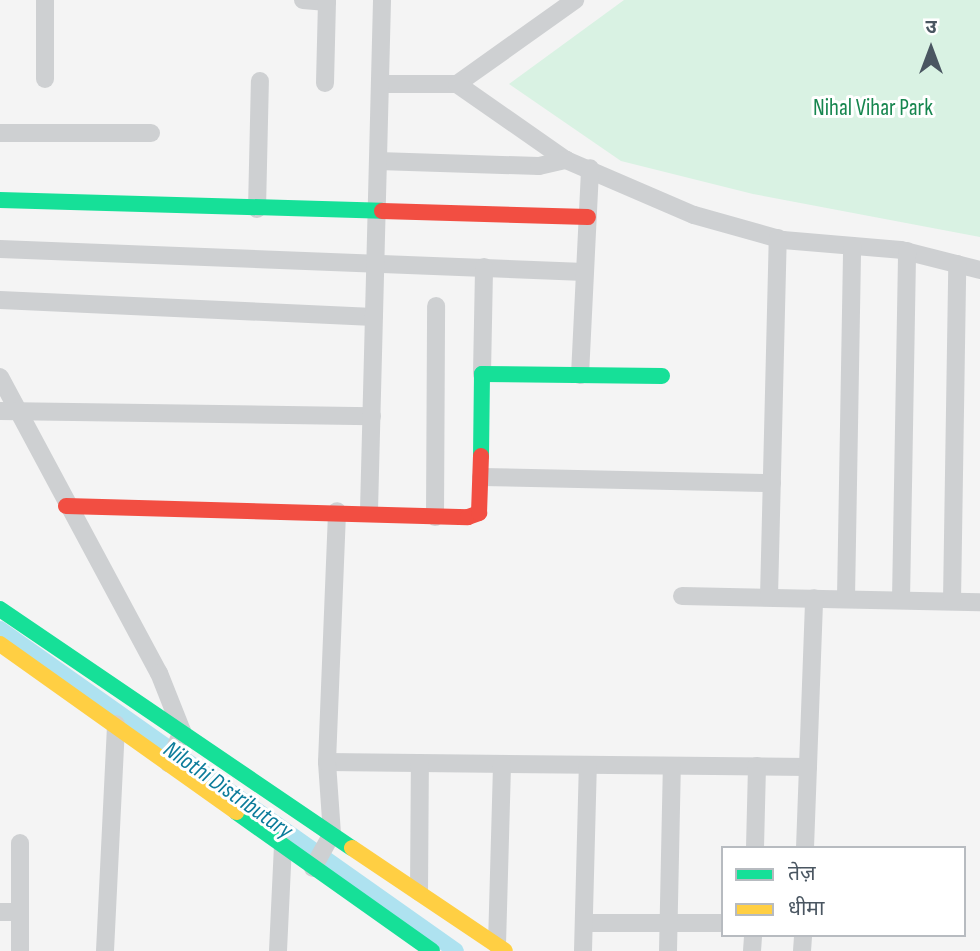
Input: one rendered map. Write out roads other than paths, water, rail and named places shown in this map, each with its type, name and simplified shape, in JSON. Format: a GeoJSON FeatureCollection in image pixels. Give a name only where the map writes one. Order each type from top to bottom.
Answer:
{"type":"FeatureCollection","features":[{"type":"Feature","properties":{"kind":"street"},"geometry":{"type":"LineString","coordinates":[[45,0],[45,79]]}},
{"type":"Feature","properties":{"kind":"street"},"geometry":{"type":"LineString","coordinates":[[303,0],[327,1],[325,83]]}},
{"type":"Feature","properties":{"kind":"street"},"geometry":{"type":"LineString","coordinates":[[369,511],[382,0]]}},
{"type":"Feature","properties":{"kind":"street"},"geometry":{"type":"LineString","coordinates":[[457,84],[575,0]]}},
{"type":"Feature","properties":{"kind":"street"},"geometry":{"type":"LineString","coordinates":[[257,209],[260,81]]}},
{"type":"Feature","properties":{"kind":"street"},"geometry":{"type":"LineString","coordinates":[[380,84],[457,84],[566,160],[590,168],[694,215],[778,238],[907,251],[980,270]]}},
{"type":"Feature","properties":{"kind":"street"},"geometry":{"type":"LineString","coordinates":[[0,133],[151,133]]}},
{"type":"Feature","properties":{"kind":"street"},"geometry":{"type":"LineString","coordinates":[[378,161],[539,166],[566,160]]}},
{"type":"Feature","properties":{"kind":"street"},"geometry":{"type":"LineString","coordinates":[[580,375],[590,168]]}},
{"type":"Feature","properties":{"kind":"street"},"geometry":{"type":"LineString","coordinates":[[0,200],[588,217]]}},
{"type":"Feature","properties":{"kind":"street"},"geometry":{"type":"LineString","coordinates":[[769,597],[778,238]]}},
{"type":"Feature","properties":{"kind":"street"},"geometry":{"type":"LineString","coordinates":[[846,598],[852,246]]}},
{"type":"Feature","properties":{"kind":"street"},"geometry":{"type":"LineString","coordinates":[[0,249],[180,259],[376,262],[585,272]]}},
{"type":"Feature","properties":{"kind":"street"},"geometry":{"type":"LineString","coordinates":[[901,600],[907,251]]}},
{"type":"Feature","properties":{"kind":"street"},"geometry":{"type":"LineString","coordinates":[[952,601],[957,264]]}},
{"type":"Feature","properties":{"kind":"street"},"geometry":{"type":"LineString","coordinates":[[66,506],[369,511],[435,517],[479,513],[484,267]]}},
{"type":"Feature","properties":{"kind":"street"},"geometry":{"type":"LineString","coordinates":[[0,300],[374,317]]}},
{"type":"Feature","properties":{"kind":"street"},"geometry":{"type":"LineString","coordinates":[[435,517],[436,306]]}},
{"type":"Feature","properties":{"kind":"street"},"geometry":{"type":"LineString","coordinates":[[482,374],[662,376]]}},
{"type":"Feature","properties":{"kind":"street"},"geometry":{"type":"LineString","coordinates":[[0,377],[9,411],[140,635],[176,748]]}},
{"type":"Feature","properties":{"kind":"street"},"geometry":{"type":"LineString","coordinates":[[9,411],[372,416]]}},
{"type":"Feature","properties":{"kind":"street"},"geometry":{"type":"LineString","coordinates":[[481,477],[772,483]]}},
{"type":"Feature","properties":{"kind":"street"},"geometry":{"type":"LineString","coordinates":[[323,852],[337,511]]}},
{"type":"Feature","properties":{"kind":"street"},"geometry":{"type":"LineString","coordinates":[[682,596],[980,602]]}},
{"type":"Feature","properties":{"kind":"street"},"geometry":{"type":"LineString","coordinates":[[806,846],[814,598]]}},
{"type":"Feature","properties":{"kind":"street"},"geometry":{"type":"LineString","coordinates":[[0,609],[176,748],[323,852],[432,951]]}},
{"type":"Feature","properties":{"kind":"street"},"geometry":{"type":"LineString","coordinates":[[0,644],[116,724],[176,748],[283,845],[323,852],[419,892],[501,948]]}},
{"type":"Feature","properties":{"kind":"street"},"geometry":{"type":"LineString","coordinates":[[105,951],[116,724]]}},
{"type":"Feature","properties":{"kind":"street"},"geometry":{"type":"LineString","coordinates":[[327,762],[808,767]]}},
{"type":"Feature","properties":{"kind":"street"},"geometry":{"type":"LineString","coordinates":[[419,892],[421,763]]}},
{"type":"Feature","properties":{"kind":"street"},"geometry":{"type":"LineString","coordinates":[[501,948],[502,764]]}},
{"type":"Feature","properties":{"kind":"street"},"geometry":{"type":"LineString","coordinates":[[583,951],[588,765]]}},
{"type":"Feature","properties":{"kind":"street"},"geometry":{"type":"LineString","coordinates":[[668,951],[672,766]]}},
{"type":"Feature","properties":{"kind":"street"},"geometry":{"type":"LineString","coordinates":[[755,846],[757,766]]}},
{"type":"Feature","properties":{"kind":"street"},"geometry":{"type":"LineString","coordinates":[[20,843],[20,951]]}},
{"type":"Feature","properties":{"kind":"street"},"geometry":{"type":"LineString","coordinates":[[278,951],[283,845]]}},
{"type":"Feature","properties":{"kind":"street"},"geometry":{"type":"LineString","coordinates":[[0,912],[20,912]]}},
{"type":"Feature","properties":{"kind":"street"},"geometry":{"type":"LineString","coordinates":[[584,923],[721,923]]}},
{"type":"Feature","properties":{"kind":"waterway","name":"Nilothi Distributary"},"geometry":{"type":"LineString","coordinates":[[0,629],[456,951]]}},
{"type":"Feature","properties":{"kind":"park label","name":"Nihal Vihar Park"},"geometry":{"type":"Point","coordinates":[873,108]}}]}
